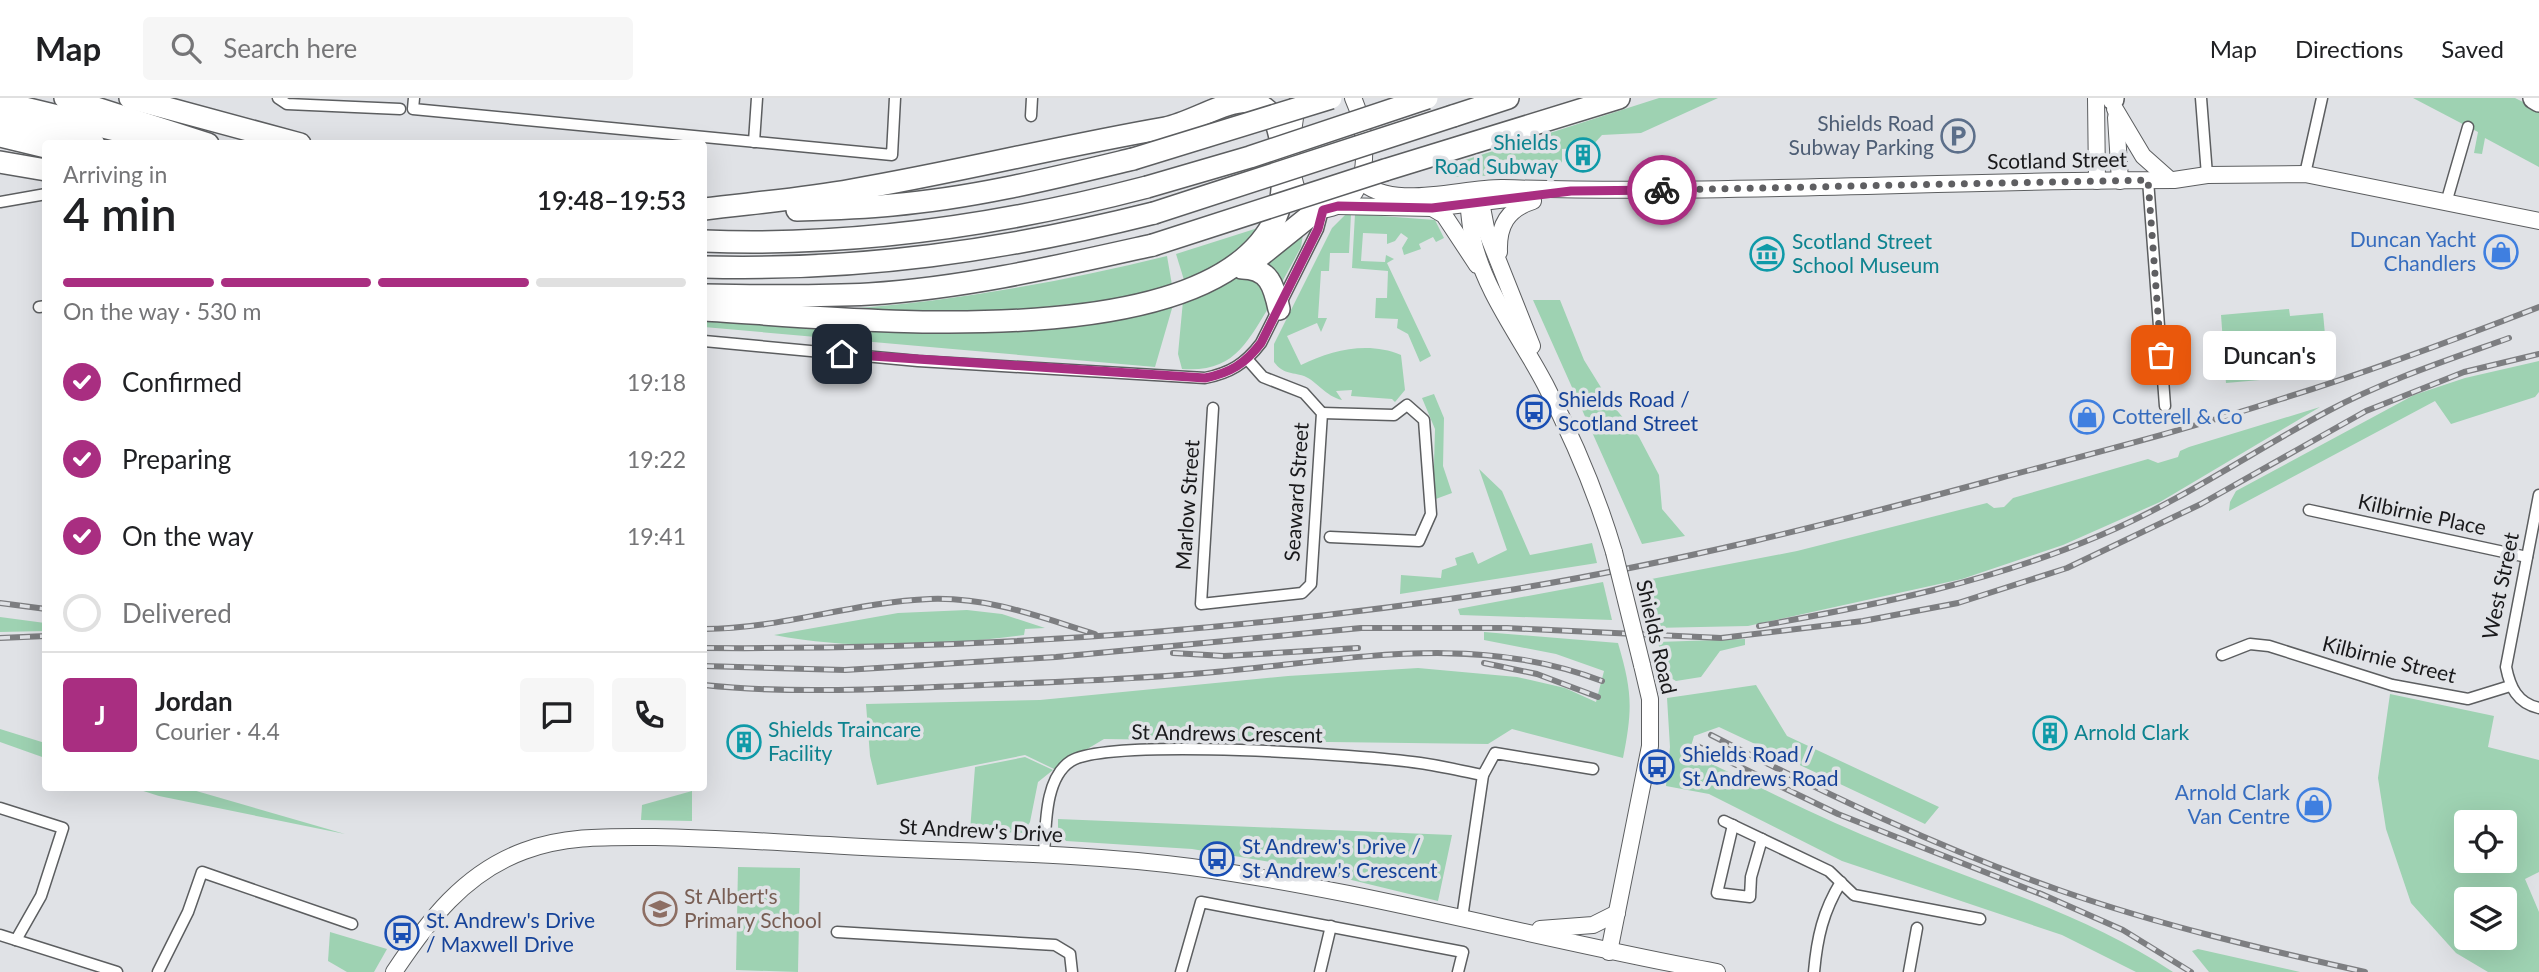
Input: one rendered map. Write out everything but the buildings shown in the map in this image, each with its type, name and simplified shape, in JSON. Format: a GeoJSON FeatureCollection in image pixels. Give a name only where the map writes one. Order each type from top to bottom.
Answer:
{"type":"FeatureCollection","features":[{"type":"Feature","properties":{"kind":"highway"},"geometry":{"type":"LineString","coordinates":[[22,98],[151,138]]}},
{"type":"Feature","properties":{"kind":"highway"},"geometry":{"type":"LineString","coordinates":[[65,98],[196,140]]}},
{"type":"Feature","properties":{"kind":"highway"},"geometry":{"type":"LineString","coordinates":[[130,98],[285,140]]}},
{"type":"Feature","properties":{"kind":"highway"},"geometry":{"type":"LineString","coordinates":[[148,98],[211,120]]}},
{"type":"Feature","properties":{"kind":"highway"},"geometry":{"type":"LineString","coordinates":[[1107,138],[1156,122],[1208,98]]}},
{"type":"Feature","properties":{"kind":"highway"},"geometry":{"type":"LineString","coordinates":[[707,209],[784,211],[894,205],[1014,187],[1133,159],[1331,98]]}},
{"type":"Feature","properties":{"kind":"highway"},"geometry":{"type":"LineString","coordinates":[[707,241],[787,241],[922,232],[1055,210],[1250,157],[1427,98]]}},
{"type":"Feature","properties":{"kind":"highway"},"geometry":{"type":"LineString","coordinates":[[707,267],[804,268],[929,257],[1004,247],[1154,214],[1240,188],[1507,98]]}},
{"type":"Feature","properties":{"kind":"highway"},"geometry":{"type":"LineString","coordinates":[[1385,170],[1577,98]]}},
{"type":"Feature","properties":{"kind":"highway"},"geometry":{"type":"LineString","coordinates":[[707,295],[803,297],[904,290],[1031,272],[1153,244],[1619,98]]}},
{"type":"Feature","properties":{"kind":"highway"},"geometry":{"type":"LineString","coordinates":[[2534,98],[2539,101]]}},
{"type":"Feature","properties":{"kind":"highway"},"geometry":{"type":"LineString","coordinates":[[707,209],[848,191],[1182,125],[1221,106],[1241,100],[1268,110],[1277,125],[1282,157],[1278,214],[1255,248],[1214,280]]}},
{"type":"Feature","properties":{"kind":"highway"},"geometry":{"type":"LineString","coordinates":[[0,102],[158,140]]}},
{"type":"Feature","properties":{"kind":"highway"},"geometry":{"type":"LineString","coordinates":[[0,120],[78,140]]}},
{"type":"Feature","properties":{"kind":"highway"},"geometry":{"type":"LineString","coordinates":[[0,136],[42,146]]}},
{"type":"Feature","properties":{"kind":"highway"},"geometry":{"type":"LineString","coordinates":[[0,162],[42,169]]}},
{"type":"Feature","properties":{"kind":"highway"},"geometry":{"type":"LineString","coordinates":[[707,310],[811,318],[973,321],[1084,314],[1146,305],[1242,268],[1326,209]]}},
{"type":"Feature","properties":{"kind":"highway"},"geometry":{"type":"LineString","coordinates":[[1242,268],[1258,270],[1266,275],[1275,291],[1279,309]]}},
{"type":"Feature","properties":{"kind":"street"},"geometry":{"type":"LineString","coordinates":[[278,98],[287,104],[401,109]]}},
{"type":"Feature","properties":{"kind":"street"},"geometry":{"type":"LineString","coordinates":[[754,142],[757,98]]}},
{"type":"Feature","properties":{"kind":"street"},"geometry":{"type":"LineString","coordinates":[[414,103],[892,155],[895,98]]}},
{"type":"Feature","properties":{"kind":"street"},"geometry":{"type":"LineString","coordinates":[[1031,116],[1032,98]]}},
{"type":"Feature","properties":{"kind":"street"},"geometry":{"type":"LineString","coordinates":[[1299,98],[1294,127],[1294,184],[1301,199],[1326,209]]}},
{"type":"Feature","properties":{"kind":"street"},"geometry":{"type":"LineString","coordinates":[[707,341],[918,361],[1186,379],[1222,375],[1248,360],[1279,309],[1326,209],[1352,196],[1360,180],[1362,131],[1353,98]]}},
{"type":"Feature","properties":{"kind":"street"},"geometry":{"type":"LineString","coordinates":[[2096,98],[2097,181]]}},
{"type":"Feature","properties":{"kind":"street"},"geometry":{"type":"LineString","coordinates":[[2201,98],[2207,175]]}},
{"type":"Feature","properties":{"kind":"street"},"geometry":{"type":"LineString","coordinates":[[2305,174],[2322,98]]}},
{"type":"Feature","properties":{"kind":"street"},"geometry":{"type":"LineString","coordinates":[[2113,101],[2143,156],[2171,180]]}},
{"type":"Feature","properties":{"kind":"street"},"geometry":{"type":"LineString","coordinates":[[2113,101],[2120,181]]}},
{"type":"Feature","properties":{"kind":"street"},"geometry":{"type":"LineString","coordinates":[[2446,204],[2468,127]]}},
{"type":"Feature","properties":{"kind":"street","name":"Scotland Street"},"geometry":{"type":"LineString","coordinates":[[1360,180],[1377,193],[1474,197],[1571,191],[2171,180],[2207,175],[2305,174],[2539,221]]}},
{"type":"Feature","properties":{"kind":"street"},"geometry":{"type":"LineString","coordinates":[[2148,180],[2165,406]]}},
{"type":"Feature","properties":{"kind":"street"},"geometry":{"type":"LineString","coordinates":[[1499,265],[1498,234],[1513,210],[1571,191]]}},
{"type":"Feature","properties":{"kind":"street"},"geometry":{"type":"LineString","coordinates":[[0,202],[42,195]]}},
{"type":"Feature","properties":{"kind":"street","name":"Scotland Street"},"geometry":{"type":"LineString","coordinates":[[1326,209],[1432,208],[1474,197]]}},
{"type":"Feature","properties":{"kind":"street","name":"Shields Road"},"geometry":{"type":"LineString","coordinates":[[1474,197],[1545,384],[1587,475],[1614,552],[1650,699],[1650,746],[1609,952]]}},
{"type":"Feature","properties":{"kind":"street","name":"Shields Road"},"geometry":{"type":"LineString","coordinates":[[1474,197],[1474,241],[1490,283],[1545,384]]}},
{"type":"Feature","properties":{"kind":"street"},"geometry":{"type":"LineString","coordinates":[[1432,208],[1444,215],[1490,283]]}},
{"type":"Feature","properties":{"kind":"street","name":"Seaward Street"},"geometry":{"type":"LineString","coordinates":[[1248,360],[1263,377],[1304,393],[1322,413],[1311,584]]}},
{"type":"Feature","properties":{"kind":"street"},"geometry":{"type":"LineString","coordinates":[[1322,413],[1394,415],[1407,405],[1424,420],[1431,514],[1419,541],[1330,537]]}},
{"type":"Feature","properties":{"kind":"street","name":"Marlow Street"},"geometry":{"type":"LineString","coordinates":[[1213,408],[1200,604],[1302,593],[1311,584]]}},
{"type":"Feature","properties":{"kind":"street","name":"West Street"},"geometry":{"type":"LineString","coordinates":[[2510,686],[2505,667],[2507,649],[2539,495]]}},
{"type":"Feature","properties":{"kind":"street","name":"Kilbirnie Place"},"geometry":{"type":"LineString","coordinates":[[2309,510],[2527,558]]}},
{"type":"Feature","properties":{"kind":"street","name":"Kilbirnie Street"},"geometry":{"type":"LineString","coordinates":[[2222,655],[2250,644],[2269,646],[2392,685],[2468,699],[2510,686]]}},
{"type":"Feature","properties":{"kind":"street"},"geometry":{"type":"LineString","coordinates":[[2510,686],[2516,695],[2539,708]]}},
{"type":"Feature","properties":{"kind":"street","name":"St Andrews Crescent"},"geometry":{"type":"LineString","coordinates":[[1044,855],[1046,814],[1052,787],[1071,761],[1102,752],[1248,751],[1333,755],[1419,762],[1483,775]]}},
{"type":"Feature","properties":{"kind":"street"},"geometry":{"type":"LineString","coordinates":[[1462,918],[1483,775],[1495,753],[1593,769]]}},
{"type":"Feature","properties":{"kind":"street"},"geometry":{"type":"LineString","coordinates":[[0,808],[63,828],[41,896],[16,940]]}},
{"type":"Feature","properties":{"kind":"street"},"geometry":{"type":"LineString","coordinates":[[1762,839],[1751,877],[1750,897],[1717,893],[1729,823],[1829,871],[1854,895],[1980,919]]}},
{"type":"Feature","properties":{"kind":"street","name":"St Andrew's Drive"},"geometry":{"type":"LineString","coordinates":[[394,972],[431,919],[467,883],[504,859],[557,842],[590,837],[737,839],[1145,861],[1237,874],[1717,972]]}},
{"type":"Feature","properties":{"kind":"street"},"geometry":{"type":"LineString","coordinates":[[158,972],[188,912],[202,872],[352,924]]}},
{"type":"Feature","properties":{"kind":"street"},"geometry":{"type":"LineString","coordinates":[[1814,972],[1817,938],[1826,907],[1841,882]]}},
{"type":"Feature","properties":{"kind":"street"},"geometry":{"type":"LineString","coordinates":[[1181,972],[1200,902],[1463,952],[1458,972]]}},
{"type":"Feature","properties":{"kind":"street"},"geometry":{"type":"LineString","coordinates":[[1509,929],[1582,928],[1617,914]]}},
{"type":"Feature","properties":{"kind":"street"},"geometry":{"type":"LineString","coordinates":[[1320,972],[1331,926]]}},
{"type":"Feature","properties":{"kind":"street"},"geometry":{"type":"LineString","coordinates":[[1909,972],[1917,928]]}},
{"type":"Feature","properties":{"kind":"street"},"geometry":{"type":"LineString","coordinates":[[837,932],[1055,945],[1070,954],[1072,972]]}},
{"type":"Feature","properties":{"kind":"street"},"geometry":{"type":"LineString","coordinates":[[0,935],[117,972]]}},
{"type":"Feature","properties":{"kind":"green space"},"geometry":{"type":"Polygon","coordinates":[[[1659,98],[1718,98],[1641,133],[1602,135],[1591,147],[1562,149],[1562,162],[1543,174],[1448,177],[1440,168],[1659,98]]]}},
{"type":"Feature","properties":{"kind":"green space"},"geometry":{"type":"Polygon","coordinates":[[[2413,98],[2515,98],[2539,110],[2539,167],[2485,138],[2482,154],[2474,153],[2478,132],[2413,98]]]}},
{"type":"Feature","properties":{"kind":"green space"},"geometry":{"type":"Polygon","coordinates":[[[1346,214],[1351,214],[1349,253],[1330,253],[1329,271],[1321,271],[1318,318],[1327,318],[1321,332],[1317,323],[1287,336],[1301,365],[1350,349],[1376,349],[1401,355],[1405,390],[1395,402],[1392,399],[1351,396],[1352,390],[1336,391],[1342,400],[1304,376],[1284,371],[1274,362],[1274,344],[1332,228],[1346,214]]]}},
{"type":"Feature","properties":{"kind":"green space"},"geometry":{"type":"Polygon","coordinates":[[[1355,214],[1435,220],[1444,238],[1436,242],[1433,237],[1419,244],[1421,249],[1404,255],[1402,248],[1408,238],[1401,233],[1395,241],[1387,244],[1387,234],[1363,233],[1361,261],[1385,262],[1386,255],[1394,259],[1387,263],[1431,356],[1420,362],[1408,334],[1397,328],[1398,319],[1375,318],[1376,298],[1387,298],[1388,271],[1352,268],[1355,214]]]}},
{"type":"Feature","properties":{"kind":"green space"},"geometry":{"type":"Polygon","coordinates":[[[1261,227],[1231,259],[1184,280],[1176,254],[1261,227]]]}},
{"type":"Feature","properties":{"kind":"green space"},"geometry":{"type":"Polygon","coordinates":[[[1304,228],[1301,247],[1281,284],[1259,260],[1304,228]]]}},
{"type":"Feature","properties":{"kind":"green space"},"geometry":{"type":"Polygon","coordinates":[[[1167,256],[1172,285],[1108,301],[960,313],[846,309],[1008,289],[1167,256]]]}},
{"type":"Feature","properties":{"kind":"green space"},"geometry":{"type":"Polygon","coordinates":[[[1242,272],[1259,274],[1272,302],[1263,317],[1247,342],[1227,360],[1200,369],[1182,369],[1178,354],[1183,301],[1242,272]]]}},
{"type":"Feature","properties":{"kind":"green space"},"geometry":{"type":"Polygon","coordinates":[[[1533,300],[1560,300],[1584,360],[1610,402],[1639,437],[1659,475],[1662,509],[1685,536],[1642,544],[1533,300]]]}},
{"type":"Feature","properties":{"kind":"green space"},"geometry":{"type":"Polygon","coordinates":[[[1173,305],[1155,367],[707,327],[707,319],[879,329],[1173,305]]]}},
{"type":"Feature","properties":{"kind":"green space"},"geometry":{"type":"Polygon","coordinates":[[[2289,309],[2290,316],[2323,313],[2328,367],[2294,369],[2295,377],[2226,383],[2221,315],[2289,309]]]}},
{"type":"Feature","properties":{"kind":"green space"},"geometry":{"type":"Polygon","coordinates":[[[2539,361],[2539,392],[2535,397],[2451,424],[2435,401],[2229,511],[2236,491],[2414,395],[2465,378],[2539,361]]]}},
{"type":"Feature","properties":{"kind":"green space"},"geometry":{"type":"Polygon","coordinates":[[[1434,394],[1444,418],[1443,466],[1452,493],[1433,500],[1435,429],[1422,398],[1434,394]]]}},
{"type":"Feature","properties":{"kind":"green space"},"geometry":{"type":"Polygon","coordinates":[[[2320,407],[2160,502],[2063,545],[1962,579],[1748,626],[1653,628],[1641,581],[1797,551],[1987,503],[1994,508],[2004,507],[2013,498],[2148,459],[2158,463],[2178,457],[2180,451],[2189,447],[2320,407]]]}},
{"type":"Feature","properties":{"kind":"green space"},"geometry":{"type":"Polygon","coordinates":[[[1479,469],[1502,491],[1530,555],[1592,543],[1597,563],[1400,594],[1401,575],[1441,578],[1442,570],[1457,565],[1455,558],[1473,552],[1478,564],[1507,550],[1479,469]]]}},
{"type":"Feature","properties":{"kind":"green space"},"geometry":{"type":"Polygon","coordinates":[[[1603,582],[1612,620],[1460,615],[1458,609],[1603,582]]]}},
{"type":"Feature","properties":{"kind":"green space"},"geometry":{"type":"Polygon","coordinates":[[[967,610],[1002,614],[1045,628],[1025,629],[1024,635],[899,645],[836,643],[774,635],[898,613],[967,610]]]}},
{"type":"Feature","properties":{"kind":"green space"},"geometry":{"type":"Polygon","coordinates":[[[0,617],[42,623],[42,631],[0,632],[0,617]]]}},
{"type":"Feature","properties":{"kind":"green space"},"geometry":{"type":"Polygon","coordinates":[[[1484,632],[1618,643],[1630,700],[1623,758],[1512,729],[1488,744],[1104,739],[1054,769],[1025,755],[877,785],[870,756],[866,704],[1040,700],[1288,676],[1418,668],[1517,677],[1565,688],[1596,702],[1604,671],[1556,654],[1484,640],[1484,632]]]}},
{"type":"Feature","properties":{"kind":"green space"},"geometry":{"type":"Polygon","coordinates":[[[1745,639],[1745,645],[1720,651],[1701,677],[1676,681],[1666,675],[1658,642],[1745,639]]]}},
{"type":"Feature","properties":{"kind":"green space"},"geometry":{"type":"Polygon","coordinates":[[[1756,685],[1787,736],[1939,807],[1925,824],[1719,727],[1694,736],[1689,753],[1866,837],[2071,917],[2106,933],[2173,972],[2136,972],[2062,935],[1842,861],[1709,794],[1666,786],[1670,747],[1667,698],[1756,685]]]}},
{"type":"Feature","properties":{"kind":"green space"},"geometry":{"type":"Polygon","coordinates":[[[2390,694],[2494,716],[2488,747],[2539,760],[2539,872],[2525,879],[2539,912],[2539,972],[2488,972],[2456,953],[2411,903],[2386,829],[2378,778],[2390,694]]]}},
{"type":"Feature","properties":{"kind":"green space"},"geometry":{"type":"Polygon","coordinates":[[[0,729],[42,742],[42,757],[0,742],[0,729]]]}},
{"type":"Feature","properties":{"kind":"green space"},"geometry":{"type":"Polygon","coordinates":[[[1025,757],[1053,770],[1038,782],[1030,822],[1023,833],[970,831],[975,767],[1025,757]]]}},
{"type":"Feature","properties":{"kind":"green space"},"geometry":{"type":"Polygon","coordinates":[[[143,791],[196,791],[345,834],[143,791]]]}},
{"type":"Feature","properties":{"kind":"green space"},"geometry":{"type":"Polygon","coordinates":[[[692,791],[692,821],[641,820],[642,805],[692,791]]]}},
{"type":"Feature","properties":{"kind":"green space"},"geometry":{"type":"Polygon","coordinates":[[[1058,819],[1452,835],[1438,901],[1294,866],[1192,849],[1066,841],[1058,832],[1058,819]]]}},
{"type":"Feature","properties":{"kind":"green space"},"geometry":{"type":"Polygon","coordinates":[[[738,867],[800,868],[798,972],[736,970],[738,867]]]}},
{"type":"Feature","properties":{"kind":"green space"},"geometry":{"type":"Polygon","coordinates":[[[330,932],[387,949],[374,972],[347,972],[328,961],[330,932]]]}},
{"type":"Feature","properties":{"kind":"green space"},"geometry":{"type":"Polygon","coordinates":[[[2198,949],[2300,972],[2209,972],[2192,951],[2198,949]]]}},
{"type":"Feature","properties":{"kind":"railway"},"geometry":{"type":"LineString","coordinates":[[707,648],[904,646],[1105,636],[1205,628],[1404,605],[1566,580],[1815,526],[2176,431],[2346,378],[2539,307]]}},
{"type":"Feature","properties":{"kind":"railway"},"geometry":{"type":"LineString","coordinates":[[1759,626],[1933,590],[2060,552],[2160,507],[2350,400],[2417,371],[2509,338]]}},
{"type":"Feature","properties":{"kind":"railway"},"geometry":{"type":"LineString","coordinates":[[707,666],[845,670],[1056,657],[1361,628],[1507,628],[1721,638],[1863,621],[1958,603],[2067,568],[2201,504],[2366,411],[2464,372],[2539,354]]}},
{"type":"Feature","properties":{"kind":"railway"},"geometry":{"type":"LineString","coordinates":[[707,629],[761,625],[901,601],[952,599],[1014,609],[1095,634]]}},
{"type":"Feature","properties":{"kind":"railway"},"geometry":{"type":"LineString","coordinates":[[0,603],[42,608]]}},
{"type":"Feature","properties":{"kind":"railway"},"geometry":{"type":"LineString","coordinates":[[0,638],[42,636]]}},
{"type":"Feature","properties":{"kind":"railway"},"geometry":{"type":"LineString","coordinates":[[1173,653],[1224,656],[1358,648]]}},
{"type":"Feature","properties":{"kind":"railway"},"geometry":{"type":"LineString","coordinates":[[707,685],[833,690],[1057,682],[1183,675],[1362,657],[1458,653],[1506,657],[1554,666],[1602,681]]}},
{"type":"Feature","properties":{"kind":"railway"},"geometry":{"type":"LineString","coordinates":[[1484,663],[1537,674],[1598,697]]}},
{"type":"Feature","properties":{"kind":"railway"},"geometry":{"type":"LineString","coordinates":[[1711,735],[1882,818],[2014,874],[2097,903],[2173,925],[2365,972]]}},
{"type":"Feature","properties":{"kind":"railway"},"geometry":{"type":"LineString","coordinates":[[1697,746],[1838,814],[2043,895]]}},
{"type":"Feature","properties":{"kind":"railway"},"geometry":{"type":"LineString","coordinates":[[2039,893],[2123,930],[2191,972]]}},
{"type":"Feature","properties":{"kind":"way so far"},"geometry":{"type":"LineString","coordinates":[[1662,190],[2148,180],[2161,355]]}},
{"type":"Feature","properties":{"kind":"place","name":"Shields Road Subway Parking"},"geometry":{"type":"Point","coordinates":[1958,136]}},
{"type":"Feature","properties":{"kind":"place","name":"Shields Road Subway"},"geometry":{"type":"Point","coordinates":[1583,155]}},
{"type":"Feature","properties":{"kind":"place","name":"Duncan Yacht Chandlers"},"geometry":{"type":"Point","coordinates":[2501,252]}},
{"type":"Feature","properties":{"kind":"place","name":"Scotland Street School Museum"},"geometry":{"type":"Point","coordinates":[1767,254]}},
{"type":"Feature","properties":{"kind":"place","name":"Duncan's"},"geometry":{"type":"Point","coordinates":[2161,355]}},
{"type":"Feature","properties":{"kind":"place","name":"Shields Road / Scotland Street"},"geometry":{"type":"Point","coordinates":[1534,412]}},
{"type":"Feature","properties":{"kind":"place","name":"Cotterell & Co"},"geometry":{"type":"Point","coordinates":[2087,417]}},
{"type":"Feature","properties":{"kind":"place","name":"Arnold Clark"},"geometry":{"type":"Point","coordinates":[2050,733]}},
{"type":"Feature","properties":{"kind":"place","name":"Shields Traincare Facility"},"geometry":{"type":"Point","coordinates":[744,742]}},
{"type":"Feature","properties":{"kind":"place","name":"Shields Road / St Andrews Road"},"geometry":{"type":"Point","coordinates":[1657,767]}},
{"type":"Feature","properties":{"kind":"place","name":"Arnold Clark Van Centre"},"geometry":{"type":"Point","coordinates":[2314,805]}},
{"type":"Feature","properties":{"kind":"place","name":"St Andrew's Drive / St Andrew's Crescent"},"geometry":{"type":"Point","coordinates":[1217,859]}},
{"type":"Feature","properties":{"kind":"place","name":"St Albert's Primary School"},"geometry":{"type":"Point","coordinates":[660,909]}},
{"type":"Feature","properties":{"kind":"place","name":"St. Andrew's Drive / Maxwell Drive"},"geometry":{"type":"Point","coordinates":[402,933]}},
{"type":"Feature","properties":{"kind":"route"},"geometry":{"type":"LineString","coordinates":[[842,354],[1166,378],[1222,375],[1248,360],[1261,343],[1318,229],[1323,210],[1338,206],[1432,208],[1571,191],[1662,190]]}}]}
